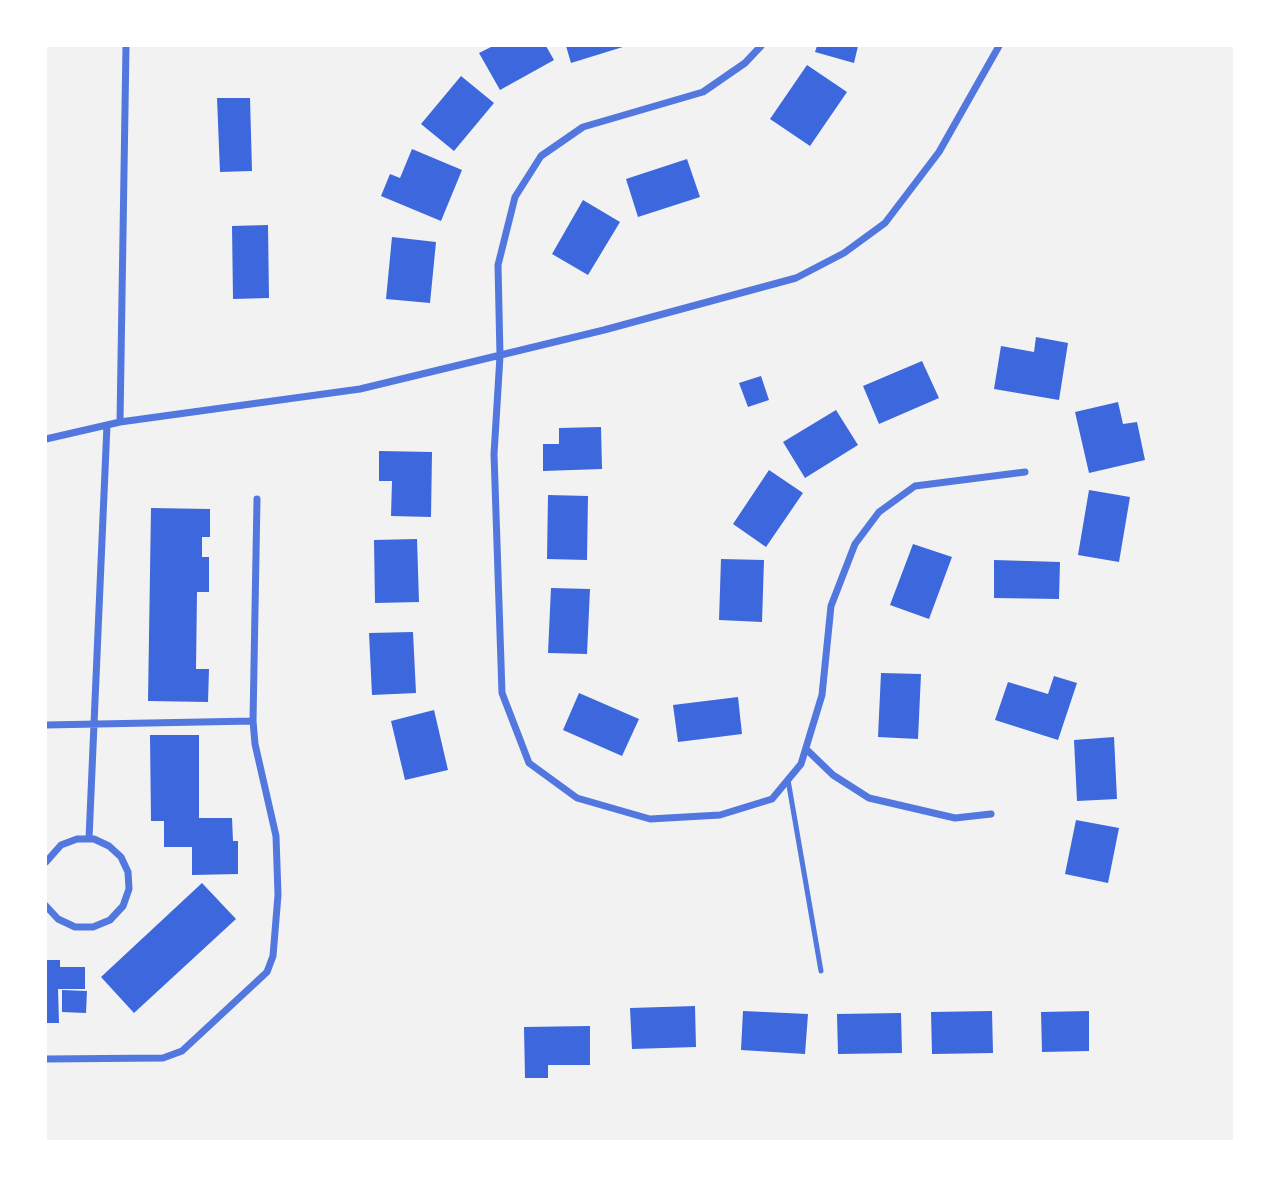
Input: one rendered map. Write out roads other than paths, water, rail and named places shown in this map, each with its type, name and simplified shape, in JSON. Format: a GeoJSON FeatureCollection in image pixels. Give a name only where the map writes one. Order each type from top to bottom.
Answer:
{"type":"FeatureCollection","features":[{"type":"Feature","properties":{"kind":"street"},"geometry":{"type":"LineString","coordinates":[[120,422],[126,46]]}},
{"type":"Feature","properties":{"kind":"street"},"geometry":{"type":"LineString","coordinates":[[761,46],[746,62],[703,92],[583,127],[541,156],[515,197],[498,265],[500,356],[494,454],[502,693],[529,763],[577,798],[650,819],[720,815],[772,799],[801,764],[822,695],[831,606],[855,544],[879,512],[915,486],[1025,472]]}},
{"type":"Feature","properties":{"kind":"street"},"geometry":{"type":"LineString","coordinates":[[46,439],[120,422],[360,389],[500,356],[796,278],[844,253],[885,223],[912,192],[986,73],[999,46]]}},
{"type":"Feature","properties":{"kind":"street"},"geometry":{"type":"LineString","coordinates":[[89,839],[107,425]]}},
{"type":"Feature","properties":{"kind":"street"},"geometry":{"type":"LineString","coordinates":[[46,1059],[163,1058],[173,1055],[182,1051],[267,972],[273,956],[278,895],[276,836],[255,744],[253,721],[257,499]]}},
{"type":"Feature","properties":{"kind":"street"},"geometry":{"type":"LineString","coordinates":[[46,725],[253,721]]}},
{"type":"Feature","properties":{"kind":"street"},"geometry":{"type":"LineString","coordinates":[[806,748],[833,775],[869,798],[955,818],[990,814]]}},
{"type":"Feature","properties":{"kind":"street"},"geometry":{"type":"LineString","coordinates":[[46,862],[61,845],[77,839],[89,839],[109,846],[121,857],[128,872],[129,889],[123,906],[110,920],[93,928],[75,927],[58,919],[46,905]]}},
{"type":"Feature","properties":{"kind":"lane"},"geometry":{"type":"LineString","coordinates":[[788,780],[821,971]]}}]}
